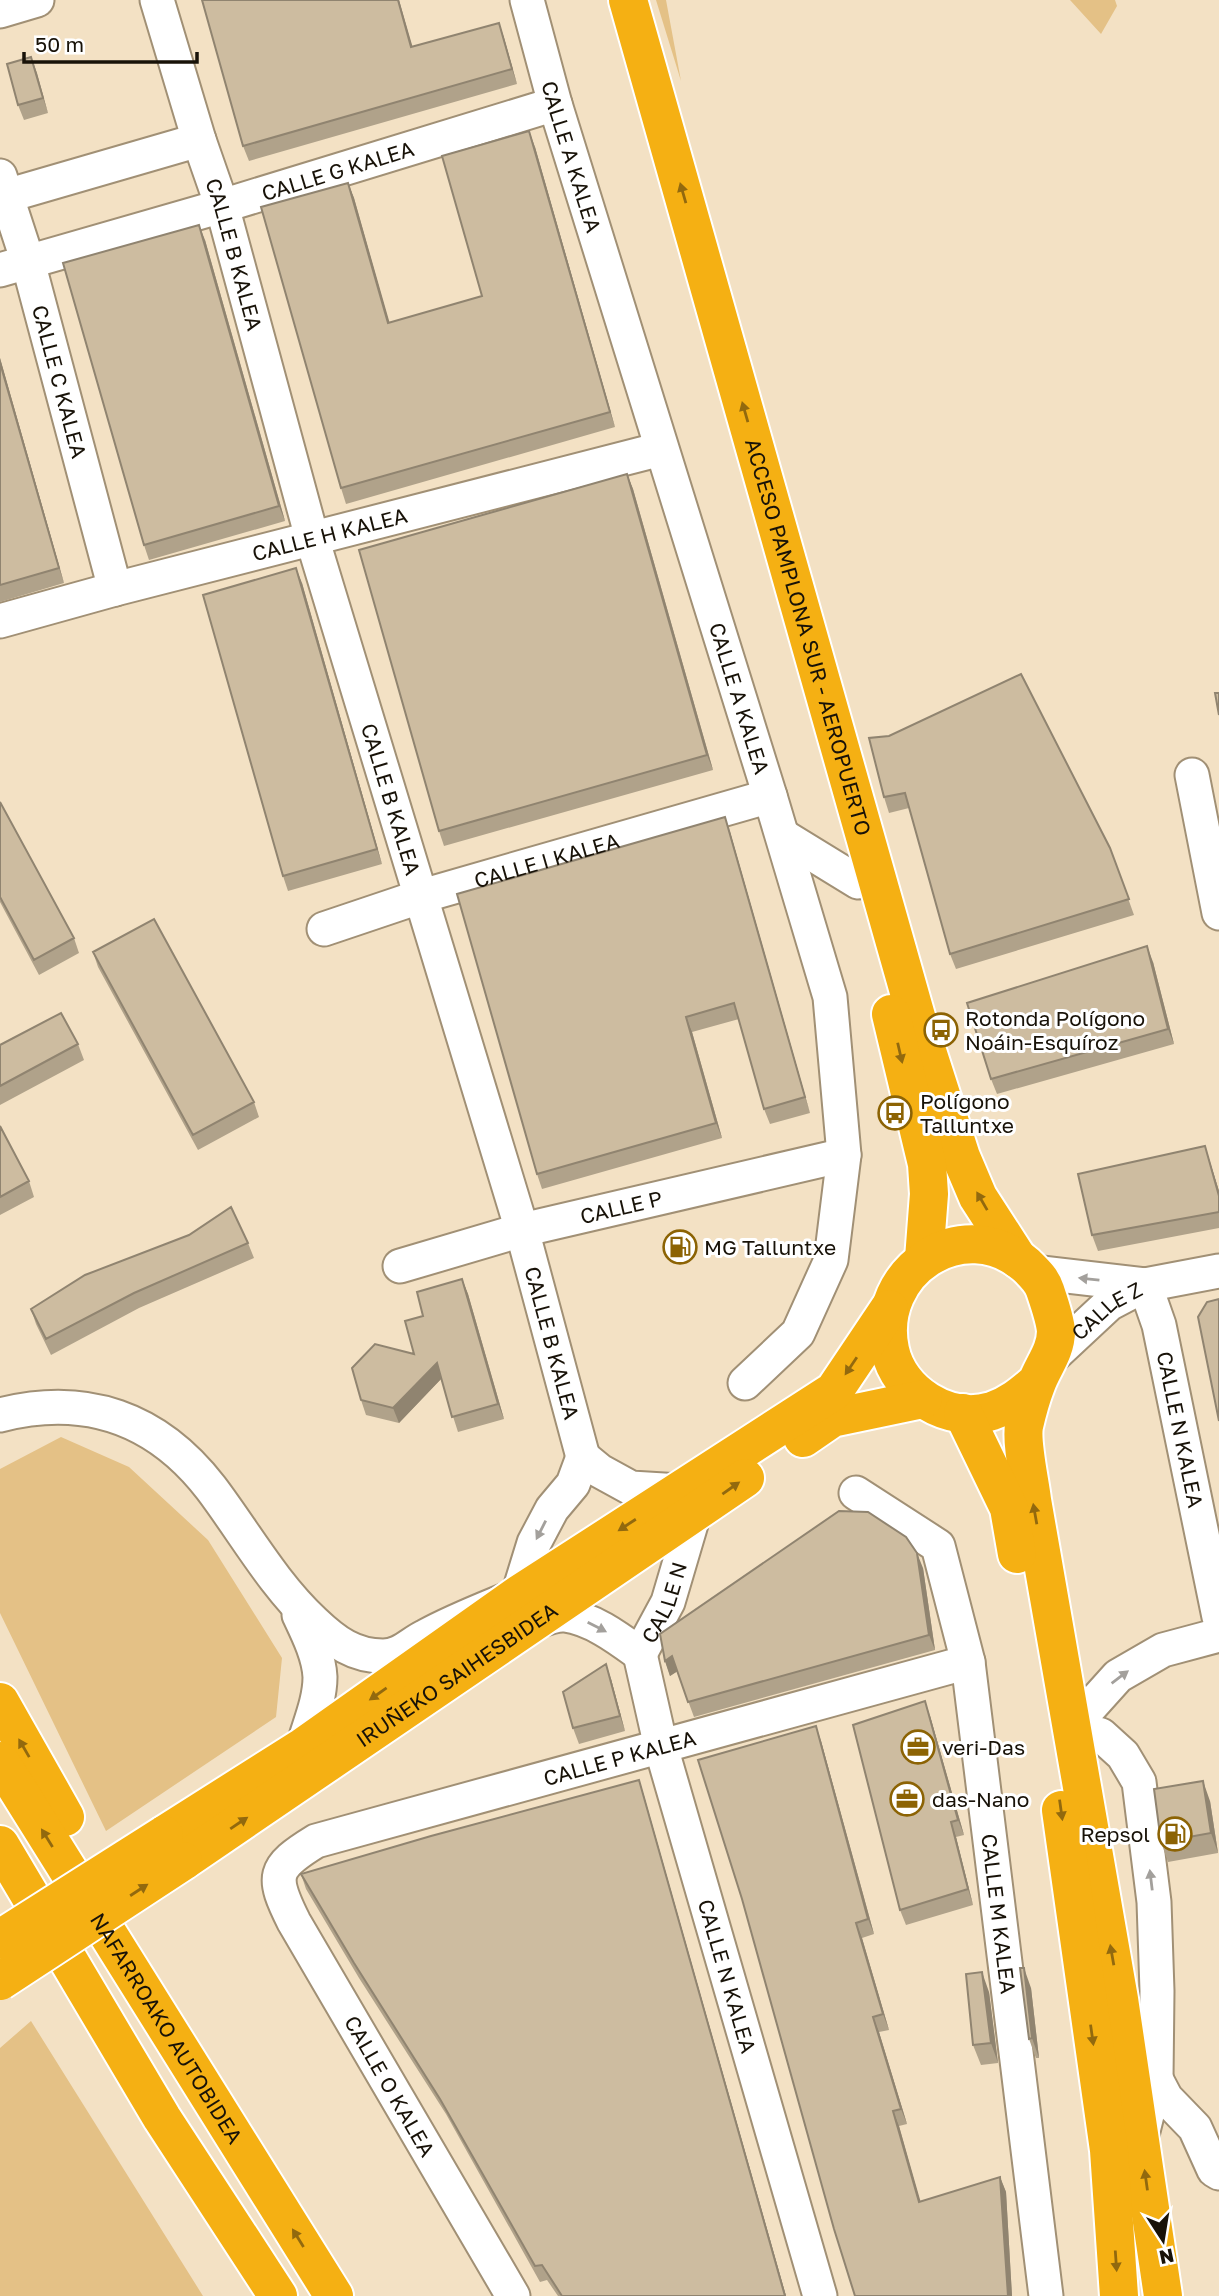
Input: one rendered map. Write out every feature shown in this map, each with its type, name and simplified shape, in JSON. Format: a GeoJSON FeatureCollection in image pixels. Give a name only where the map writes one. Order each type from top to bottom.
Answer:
{"type":"FeatureCollection","features":[{"type":"Feature","properties":{"kind":"highway","name":"ACCESO PAMPLONA SUR - AEROPUERTO"},"geometry":{"type":"LineString","coordinates":[[601,0],[748,512],[787,632],[858,882],[927,1164],[929,1194],[924,1259]]}},
{"type":"Feature","properties":{"kind":"highway","name":"ACCESO PAMPLONA SUR - AEROPUERTO"},"geometry":{"type":"LineString","coordinates":[[628,0],[917,1020],[961,1157],[978,1197],[1026,1265]]}},
{"type":"Feature","properties":{"kind":"highway"},"geometry":{"type":"LineString","coordinates":[[648,0],[652,15],[655,93]]}},
{"type":"Feature","properties":{"kind":"highway"},"geometry":{"type":"LineString","coordinates":[[1043,1371],[1016,1401],[990,1412],[963,1413],[942,1409],[923,1399],[904,1382],[892,1360],[886,1335],[889,1309],[896,1290],[908,1273],[924,1259],[946,1249],[971,1245],[996,1248],[1026,1265],[1044,1287],[1056,1332],[1024,1429],[1032,1500],[1119,1999],[1163,2296]]}},
{"type":"Feature","properties":{"kind":"highway","name":"IRUÑEKO SAIHESBIDEA"},"geometry":{"type":"LineString","coordinates":[[687,1503],[834,1391],[889,1309]]}},
{"type":"Feature","properties":{"kind":"highway","name":"IRUÑEKO SAIHESBIDEA"},"geometry":{"type":"LineString","coordinates":[[0,1939],[174,1848],[525,1609],[687,1503],[832,1418],[923,1399]]}},
{"type":"Feature","properties":{"kind":"highway"},"geometry":{"type":"LineString","coordinates":[[963,1413],[1009,1508],[1044,1691],[1109,2150],[1119,2296]]}},
{"type":"Feature","properties":{"kind":"highway","name":"IRUÑEKO SAIHESBIDEA"},"geometry":{"type":"LineString","coordinates":[[0,1981],[303,1747],[525,1609]]}},
{"type":"Feature","properties":{"kind":"highway"},"geometry":{"type":"LineString","coordinates":[[0,1702],[90,1860],[112,1942]]}},
{"type":"Feature","properties":{"kind":"highway","name":"NAFARROAKO AUTOBIDEA"},"geometry":{"type":"LineString","coordinates":[[0,1761],[334,2296]]}},
{"type":"Feature","properties":{"kind":"highway"},"geometry":{"type":"LineString","coordinates":[[0,1845],[162,2118],[278,2296]]}},
{"type":"Feature","properties":{"kind":"highway"},"geometry":{"type":"LineString","coordinates":[[0,1889],[256,2296]]}},
{"type":"Feature","properties":{"kind":"street"},"geometry":{"type":"LineString","coordinates":[[0,10],[37,0]]}},
{"type":"Feature","properties":{"kind":"street","name":"CALLE B KALEA"},"geometry":{"type":"LineString","coordinates":[[158,0],[199,140],[222,206],[312,538],[522,1230],[583,1457]]}},
{"type":"Feature","properties":{"kind":"street","name":"CALLE A KALEA"},"geometry":{"type":"LineString","coordinates":[[527,0],[555,104],[783,836],[830,997],[844,1155],[831,1260],[798,1333],[745,1383]]}},
{"type":"Feature","properties":{"kind":"street","name":"CALLE G KALEA"},"geometry":{"type":"LineString","coordinates":[[14,266],[222,206],[555,104]]}},
{"type":"Feature","properties":{"kind":"street"},"geometry":{"type":"LineString","coordinates":[[3,186],[199,140]]}},
{"type":"Feature","properties":{"kind":"street","name":"CALLE C KALEA"},"geometry":{"type":"LineString","coordinates":[[3,186],[14,266],[115,589]]}},
{"type":"Feature","properties":{"kind":"street","name":"CALLE H KALEA"},"geometry":{"type":"LineString","coordinates":[[0,621],[661,449]]}},
{"type":"Feature","properties":{"kind":"street"},"geometry":{"type":"LineString","coordinates":[[1192,775],[1219,913]]}},
{"type":"Feature","properties":{"kind":"street","name":"CALLE I KALEA"},"geometry":{"type":"LineString","coordinates":[[324,929],[422,896],[770,796]]}},
{"type":"Feature","properties":{"kind":"street"},"geometry":{"type":"LineString","coordinates":[[783,836],[858,882]]}},
{"type":"Feature","properties":{"kind":"street","name":"CALLE P"},"geometry":{"type":"LineString","coordinates":[[400,1266],[522,1230],[844,1155]]}},
{"type":"Feature","properties":{"kind":"street","name":"CALLE Z"},"geometry":{"type":"LineString","coordinates":[[1026,1265],[1145,1285]]}},
{"type":"Feature","properties":{"kind":"street"},"geometry":{"type":"LineString","coordinates":[[1145,1285],[1219,1271]]}},
{"type":"Feature","properties":{"kind":"street","name":"CALLE Z"},"geometry":{"type":"LineString","coordinates":[[1043,1371],[1109,1304],[1145,1285]]}},
{"type":"Feature","properties":{"kind":"street","name":"CALLE N KALEA"},"geometry":{"type":"LineString","coordinates":[[1145,1285],[1159,1325],[1219,1617]]}},
{"type":"Feature","properties":{"kind":"street"},"geometry":{"type":"LineString","coordinates":[[0,1415],[70,1406],[103,1412],[133,1423],[179,1454],[209,1486],[294,1603],[313,1646],[320,1677],[316,1705],[303,1747]]}},
{"type":"Feature","properties":{"kind":"street"},"geometry":{"type":"LineString","coordinates":[[0,1432],[39,1410]]}},
{"type":"Feature","properties":{"kind":"street"},"geometry":{"type":"LineString","coordinates":[[525,1609],[534,1543],[552,1508],[573,1484],[583,1457],[600,1471],[631,1488],[687,1503]]}},
{"type":"Feature","properties":{"kind":"street","name":"CALLE M KALEA"},"geometry":{"type":"LineString","coordinates":[[856,1493],[938,1546],[968,1662],[1046,2296]]}},
{"type":"Feature","properties":{"kind":"street","name":"CALLE N"},"geometry":{"type":"LineString","coordinates":[[294,1603],[332,1639],[356,1653],[387,1656],[401,1652],[425,1636],[525,1609],[590,1622],[640,1654],[667,1602],[687,1503]]}},
{"type":"Feature","properties":{"kind":"street"},"geometry":{"type":"LineString","coordinates":[[1140,2143],[1156,2079],[1157,1991],[1154,1902],[1139,1782],[1123,1755],[1101,1735],[1073,1726],[1118,1676],[1163,1650],[1219,1635]]}},
{"type":"Feature","properties":{"kind":"street","name":"CALLE N KALEA"},"geometry":{"type":"LineString","coordinates":[[640,1654],[661,1746],[820,2296]]}},
{"type":"Feature","properties":{"kind":"street","name":"CALLE P KALEA"},"geometry":{"type":"LineString","coordinates":[[280,1872],[289,1858],[316,1841],[968,1662]]}},
{"type":"Feature","properties":{"kind":"street","name":"CALLE O KALEA"},"geometry":{"type":"LineString","coordinates":[[280,1872],[280,1893],[294,1922],[513,2296]]}},
{"type":"Feature","properties":{"kind":"street"},"geometry":{"type":"LineString","coordinates":[[1156,2079],[1166,2098],[1207,2132],[1218,2178]]}},
{"type":"Feature","properties":{"kind":"shaded area"},"geometry":{"type":"Polygon","coordinates":[[[656,0],[666,0],[681,81],[656,0]]]}},
{"type":"Feature","properties":{"kind":"shaded area"},"geometry":{"type":"Polygon","coordinates":[[[1070,0],[1115,0],[1117,6],[1101,34],[1070,0]]]}},
{"type":"Feature","properties":{"kind":"shaded area"},"geometry":{"type":"Polygon","coordinates":[[[61,1437],[129,1467],[208,1540],[282,1658],[276,1717],[106,1831],[0,1613],[0,1469],[61,1437]]]}},
{"type":"Feature","properties":{"kind":"shaded area"},"geometry":{"type":"Polygon","coordinates":[[[31,2021],[203,2296],[0,2296],[0,2048],[31,2021]]]}},
{"type":"Feature","properties":{"kind":"building"},"geometry":{"type":"Polygon","coordinates":[[[202,0],[398,0],[411,47],[499,23],[512,69],[243,146],[202,0]]]}},
{"type":"Feature","properties":{"kind":"building"},"geometry":{"type":"Polygon","coordinates":[[[31,57],[43,98],[18,105],[7,64],[31,57]]]}},
{"type":"Feature","properties":{"kind":"building"},"geometry":{"type":"Polygon","coordinates":[[[529,131],[610,412],[341,488],[261,207],[348,183],[388,323],[482,296],[442,156],[529,131]]]}},
{"type":"Feature","properties":{"kind":"building"},"geometry":{"type":"Polygon","coordinates":[[[199,225],[279,506],[144,545],[63,263],[199,225]]]}},
{"type":"Feature","properties":{"kind":"building"},"geometry":{"type":"Polygon","coordinates":[[[0,363],[59,568],[0,585],[0,363]]]}},
{"type":"Feature","properties":{"kind":"building"},"geometry":{"type":"Polygon","coordinates":[[[627,474],[707,755],[439,831],[359,550],[627,474]]]}},
{"type":"Feature","properties":{"kind":"building"},"geometry":{"type":"Polygon","coordinates":[[[296,568],[377,849],[283,876],[203,595],[296,568]]]}},
{"type":"Feature","properties":{"kind":"building"},"geometry":{"type":"Polygon","coordinates":[[[1021,674],[1110,848],[1129,899],[950,954],[905,793],[884,797],[869,738],[889,736],[1021,674]]]}},
{"type":"Feature","properties":{"kind":"building"},"geometry":{"type":"Polygon","coordinates":[[[1215,693],[1219,693],[1219,715],[1215,693]]]}},
{"type":"Feature","properties":{"kind":"building"},"geometry":{"type":"Polygon","coordinates":[[[0,802],[74,938],[34,960],[0,897],[0,802]]]}},
{"type":"Feature","properties":{"kind":"building"},"geometry":{"type":"Polygon","coordinates":[[[725,817],[805,1097],[764,1109],[734,1003],[686,1017],[716,1123],[537,1174],[457,894],[725,817]]]}},
{"type":"Feature","properties":{"kind":"building"},"geometry":{"type":"Polygon","coordinates":[[[154,919],[254,1102],[193,1135],[93,952],[154,919]]]}},
{"type":"Feature","properties":{"kind":"building"},"geometry":{"type":"Polygon","coordinates":[[[1147,946],[1168,1029],[991,1079],[967,1003],[1147,946]]]}},
{"type":"Feature","properties":{"kind":"building"},"geometry":{"type":"Polygon","coordinates":[[[61,1013],[78,1044],[0,1086],[0,1045],[61,1013]]]}},
{"type":"Feature","properties":{"kind":"building"},"geometry":{"type":"Polygon","coordinates":[[[0,1126],[29,1181],[0,1197],[0,1126]]]}},
{"type":"Feature","properties":{"kind":"building"},"geometry":{"type":"Polygon","coordinates":[[[1205,1146],[1219,1196],[1219,1212],[1092,1235],[1078,1174],[1205,1146]]]}},
{"type":"Feature","properties":{"kind":"building"},"geometry":{"type":"Polygon","coordinates":[[[231,1207],[248,1243],[134,1293],[46,1339],[31,1309],[85,1275],[189,1235],[231,1207]]]}},
{"type":"Feature","properties":{"kind":"building"},"geometry":{"type":"Polygon","coordinates":[[[462,1279],[498,1404],[452,1417],[437,1363],[393,1408],[361,1400],[352,1368],[375,1344],[414,1354],[405,1321],[423,1316],[417,1292],[462,1279]]]}},
{"type":"Feature","properties":{"kind":"building"},"geometry":{"type":"Polygon","coordinates":[[[1219,1299],[1219,1421],[1198,1317],[1207,1302],[1219,1299]]]}},
{"type":"Feature","properties":{"kind":"building"},"geometry":{"type":"Polygon","coordinates":[[[839,1511],[868,1512],[906,1537],[917,1553],[929,1635],[688,1702],[672,1656],[665,1661],[660,1634],[839,1511]]]}},
{"type":"Feature","properties":{"kind":"building"},"geometry":{"type":"Polygon","coordinates":[[[606,1664],[620,1716],[573,1728],[563,1692],[606,1664]]]}},
{"type":"Feature","properties":{"kind":"building"},"geometry":{"type":"Polygon","coordinates":[[[925,1701],[958,1820],[951,1822],[968,1889],[900,1910],[853,1725],[925,1701]]]}},
{"type":"Feature","properties":{"kind":"building"},"geometry":{"type":"Polygon","coordinates":[[[816,1726],[868,1919],[856,1923],[883,2014],[873,2017],[901,2109],[893,2111],[919,2202],[1000,2177],[1008,2296],[855,2296],[742,1899],[698,1760],[816,1726]]]}},
{"type":"Feature","properties":{"kind":"building"},"geometry":{"type":"Polygon","coordinates":[[[639,1780],[785,2296],[562,2296],[542,2265],[535,2266],[440,2099],[301,1874],[639,1780]]]}},
{"type":"Feature","properties":{"kind":"building"},"geometry":{"type":"Polygon","coordinates":[[[1203,1781],[1211,1833],[1161,1842],[1154,1789],[1203,1781]]]}},
{"type":"Feature","properties":{"kind":"building"},"geometry":{"type":"Polygon","coordinates":[[[1020,1968],[1024,1968],[1032,2038],[1029,2039],[1020,1968]]]}},
{"type":"Feature","properties":{"kind":"building"},"geometry":{"type":"Polygon","coordinates":[[[982,1972],[991,2043],[973,2045],[966,1974],[982,1972]]]}},
{"type":"Feature","properties":{"kind":"place","name":"Rotonda Polígono Noáin-Esquíroz"},"geometry":{"type":"Point","coordinates":[941,1030]}},
{"type":"Feature","properties":{"kind":"place","name":"Polígono Talluntxe"},"geometry":{"type":"Point","coordinates":[895,1113]}},
{"type":"Feature","properties":{"kind":"place","name":"MG Talluntxe"},"geometry":{"type":"Point","coordinates":[680,1247]}},
{"type":"Feature","properties":{"kind":"place","name":"veri-Das"},"geometry":{"type":"Point","coordinates":[918,1747]}},
{"type":"Feature","properties":{"kind":"place","name":"das-Nano"},"geometry":{"type":"Point","coordinates":[907,1799]}},
{"type":"Feature","properties":{"kind":"place","name":"Repsol"},"geometry":{"type":"Point","coordinates":[1175,1834]}}]}
